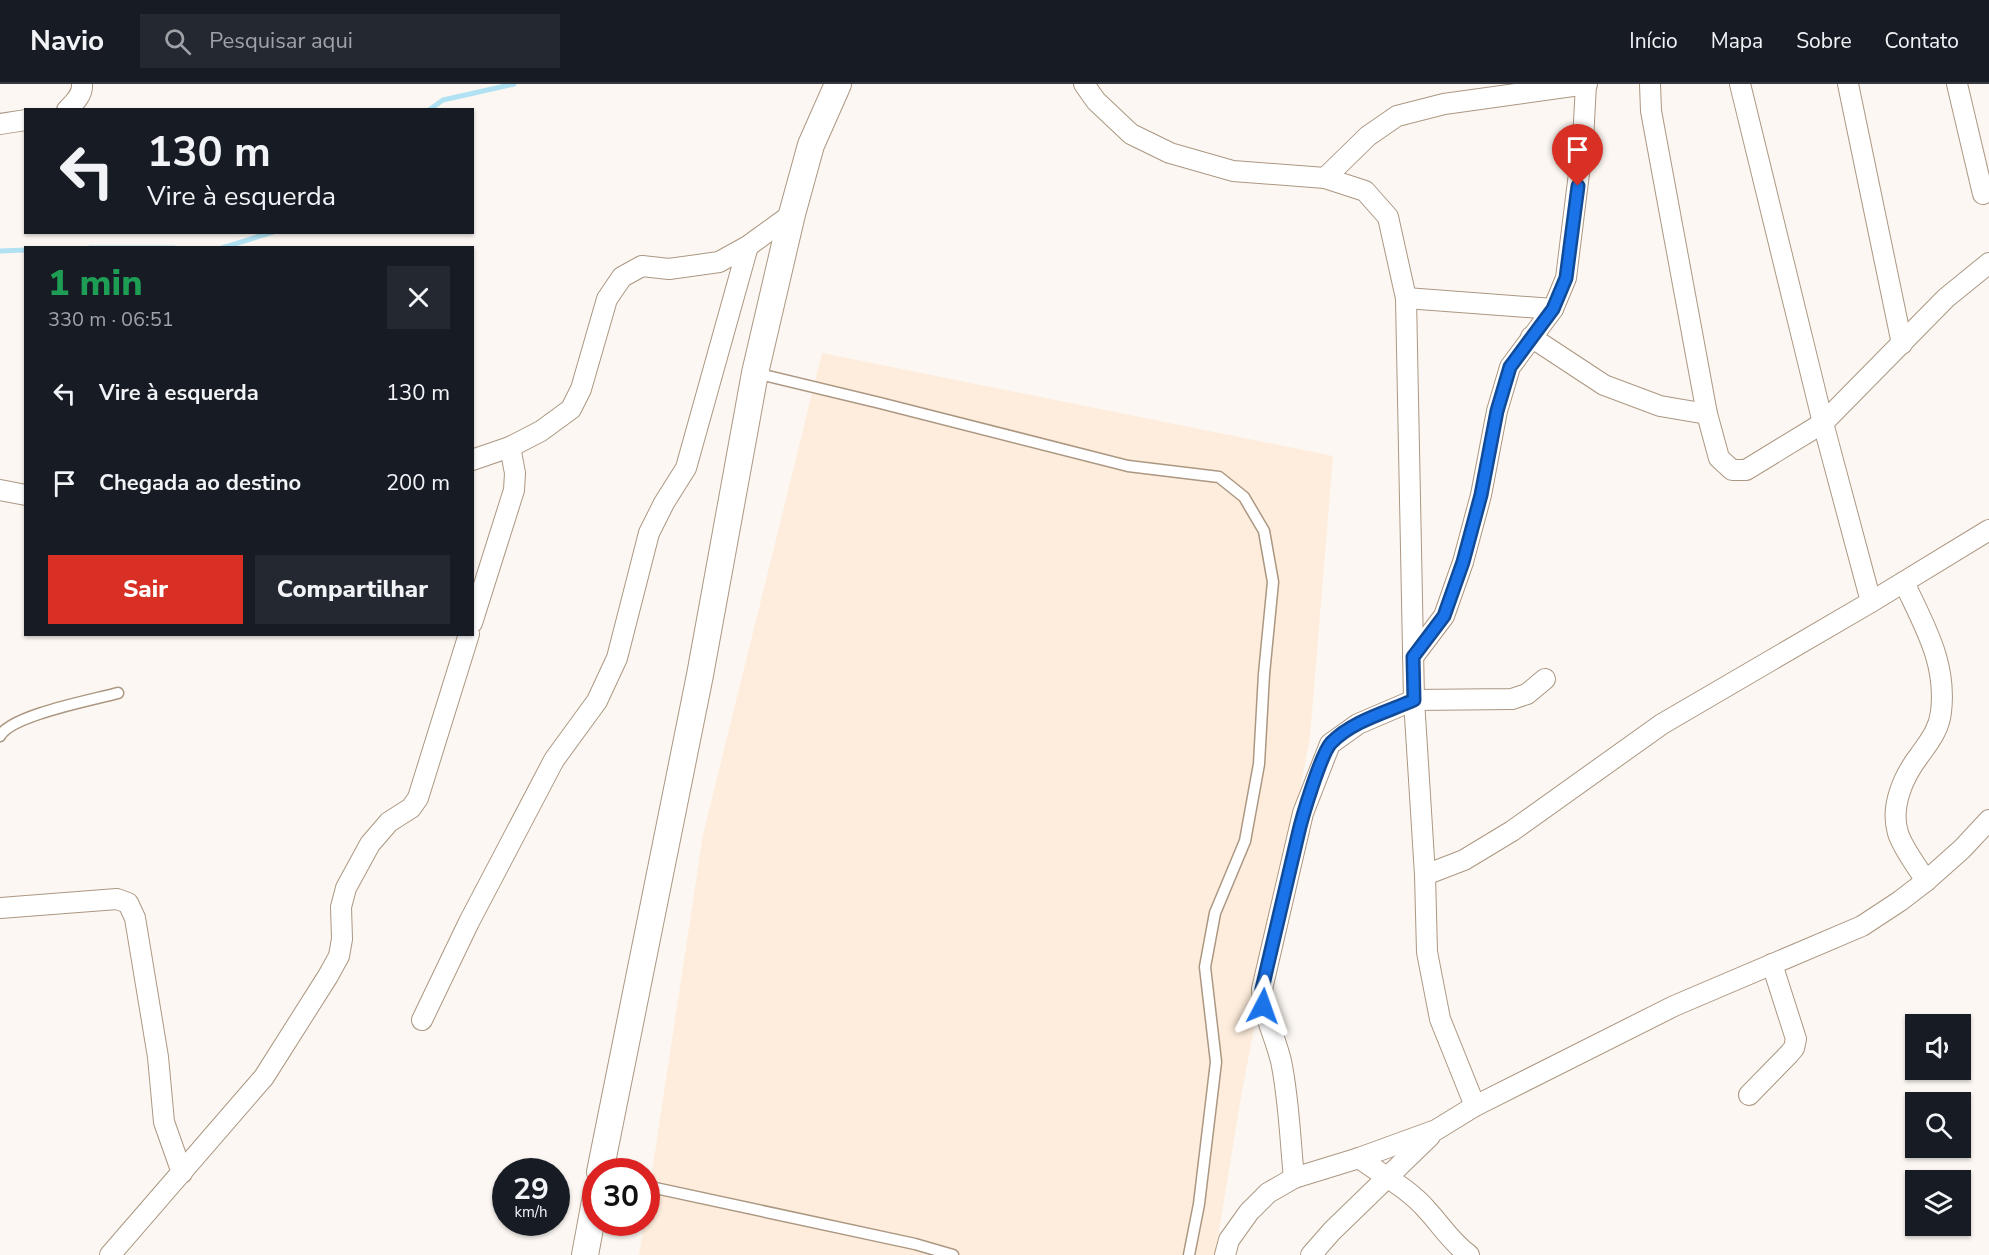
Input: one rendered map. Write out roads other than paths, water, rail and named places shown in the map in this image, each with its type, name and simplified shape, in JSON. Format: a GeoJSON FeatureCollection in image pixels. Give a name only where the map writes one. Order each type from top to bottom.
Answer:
{"type":"FeatureCollection","features":[{"type":"Feature","properties":{"kind":"street"},"geometry":{"type":"LineString","coordinates":[[69,108],[83,89],[82,84]]}},
{"type":"Feature","properties":{"kind":"street"},"geometry":{"type":"LineString","coordinates":[[603,1158],[700,675],[755,373],[792,214],[811,145],[838,84]]}},
{"type":"Feature","properties":{"kind":"street"},"geometry":{"type":"LineString","coordinates":[[1084,84],[1096,101],[1131,134],[1170,153],[1233,171],[1325,178],[1365,191],[1388,217],[1406,298],[1414,700],[1425,875],[1427,951],[1440,1019],[1476,1106]]}},
{"type":"Feature","properties":{"kind":"street"},"geometry":{"type":"LineString","coordinates":[[1325,178],[1368,136],[1397,116],[1444,104],[1587,84],[1583,141],[1566,278],[1553,309],[1510,367],[1497,411],[1481,495],[1463,562],[1444,616],[1413,657]]}},
{"type":"Feature","properties":{"kind":"street"},"geometry":{"type":"LineString","coordinates":[[1650,84],[1651,111],[1707,414],[1719,458],[1732,470],[1746,470],[1823,423],[1946,298],[1989,263]]}},
{"type":"Feature","properties":{"kind":"street"},"geometry":{"type":"LineString","coordinates":[[1740,84],[1823,423],[1871,602]]}},
{"type":"Feature","properties":{"kind":"street"},"geometry":{"type":"LineString","coordinates":[[1848,84],[1902,344]]}},
{"type":"Feature","properties":{"kind":"street"},"geometry":{"type":"LineString","coordinates":[[1957,84],[1983,194]]}},
{"type":"Feature","properties":{"kind":"street"},"geometry":{"type":"LineString","coordinates":[[0,124],[24,120]]}},
{"type":"Feature","properties":{"kind":"street"},"geometry":{"type":"LineString","coordinates":[[474,459],[510,447],[541,431],[571,409],[581,389],[607,299],[622,277],[642,266],[669,269],[719,262],[748,246],[792,214]]}},
{"type":"Feature","properties":{"kind":"street"},"geometry":{"type":"LineString","coordinates":[[422,1020],[469,922],[554,760],[597,701],[616,658],[650,533],[664,503],[686,468],[748,246]]}},
{"type":"Feature","properties":{"kind":"street"},"geometry":{"type":"LineString","coordinates":[[1406,298],[1553,309]]}},
{"type":"Feature","properties":{"kind":"street"},"geometry":{"type":"LineString","coordinates":[[1531,337],[1604,385],[1660,406],[1707,414]]}},
{"type":"Feature","properties":{"kind":"street"},"geometry":{"type":"LineString","coordinates":[[474,616],[514,490],[515,473],[510,447]]}},
{"type":"Feature","properties":{"kind":"street"},"geometry":{"type":"LineString","coordinates":[[0,490],[24,495]]}},
{"type":"Feature","properties":{"kind":"street"},"geometry":{"type":"LineString","coordinates":[[1425,875],[1464,860],[1512,831],[1662,724],[1989,530]]}},
{"type":"Feature","properties":{"kind":"street"},"geometry":{"type":"LineString","coordinates":[[1904,582],[1937,654],[1942,680],[1941,714],[1935,735],[1902,784],[1896,808],[1898,834],[1926,881]]}},
{"type":"Feature","properties":{"kind":"street"},"geometry":{"type":"LineString","coordinates":[[110,1255],[264,1077],[328,976],[339,956],[342,939],[341,907],[346,888],[370,844],[389,822],[411,808],[418,798],[468,636]]}},
{"type":"Feature","properties":{"kind":"street"},"geometry":{"type":"LineString","coordinates":[[1294,1178],[1286,1089],[1280,1059],[1263,1006],[1262,989],[1303,813],[1330,744],[1358,724],[1414,700],[1512,699],[1527,694],[1545,679]]}},
{"type":"Feature","properties":{"kind":"street"},"geometry":{"type":"LineString","coordinates":[[1225,1255],[1229,1240],[1249,1212],[1268,1193],[1294,1178],[1359,1158],[1436,1130],[1476,1106],[1674,1006],[1862,926],[1926,881],[1962,849],[1989,820]]}},
{"type":"Feature","properties":{"kind":"street"},"geometry":{"type":"LineString","coordinates":[[0,908],[117,899],[128,903],[135,918],[158,1058],[164,1122],[182,1173]]}},
{"type":"Feature","properties":{"kind":"street"},"geometry":{"type":"LineString","coordinates":[[1749,1095],[1789,1054],[1794,1048],[1796,1039],[1772,964]]}},
{"type":"Feature","properties":{"kind":"street"},"geometry":{"type":"LineString","coordinates":[[1311,1255],[1332,1231],[1436,1130]]}},
{"type":"Feature","properties":{"kind":"street"},"geometry":{"type":"LineString","coordinates":[[1359,1158],[1407,1191],[1427,1209],[1444,1232],[1469,1255]]}},
{"type":"Feature","properties":{"kind":"street"},"geometry":{"type":"LineString","coordinates":[[585,1255],[589,1236]]}},
{"type":"Feature","properties":{"kind":"lane"},"geometry":{"type":"LineString","coordinates":[[755,373],[880,402],[1128,466],[1219,477],[1244,497],[1264,531],[1273,582],[1264,674],[1260,764],[1245,841],[1215,913],[1205,968],[1216,1062],[1201,1192],[1189,1255]]}},
{"type":"Feature","properties":{"kind":"lane"},"geometry":{"type":"LineString","coordinates":[[0,736],[3,730],[23,718],[118,693]]}},
{"type":"Feature","properties":{"kind":"lane"},"geometry":{"type":"LineString","coordinates":[[660,1189],[953,1255]]}},
{"type":"Feature","properties":{"kind":"waterway"},"geometry":{"type":"LineString","coordinates":[[432,108],[443,100],[514,84]]}},
{"type":"Feature","properties":{"kind":"waterway"},"geometry":{"type":"LineString","coordinates":[[228,246],[267,234]]}},
{"type":"Feature","properties":{"kind":"waterway"},"geometry":{"type":"LineString","coordinates":[[0,251],[24,250]]}}]}
